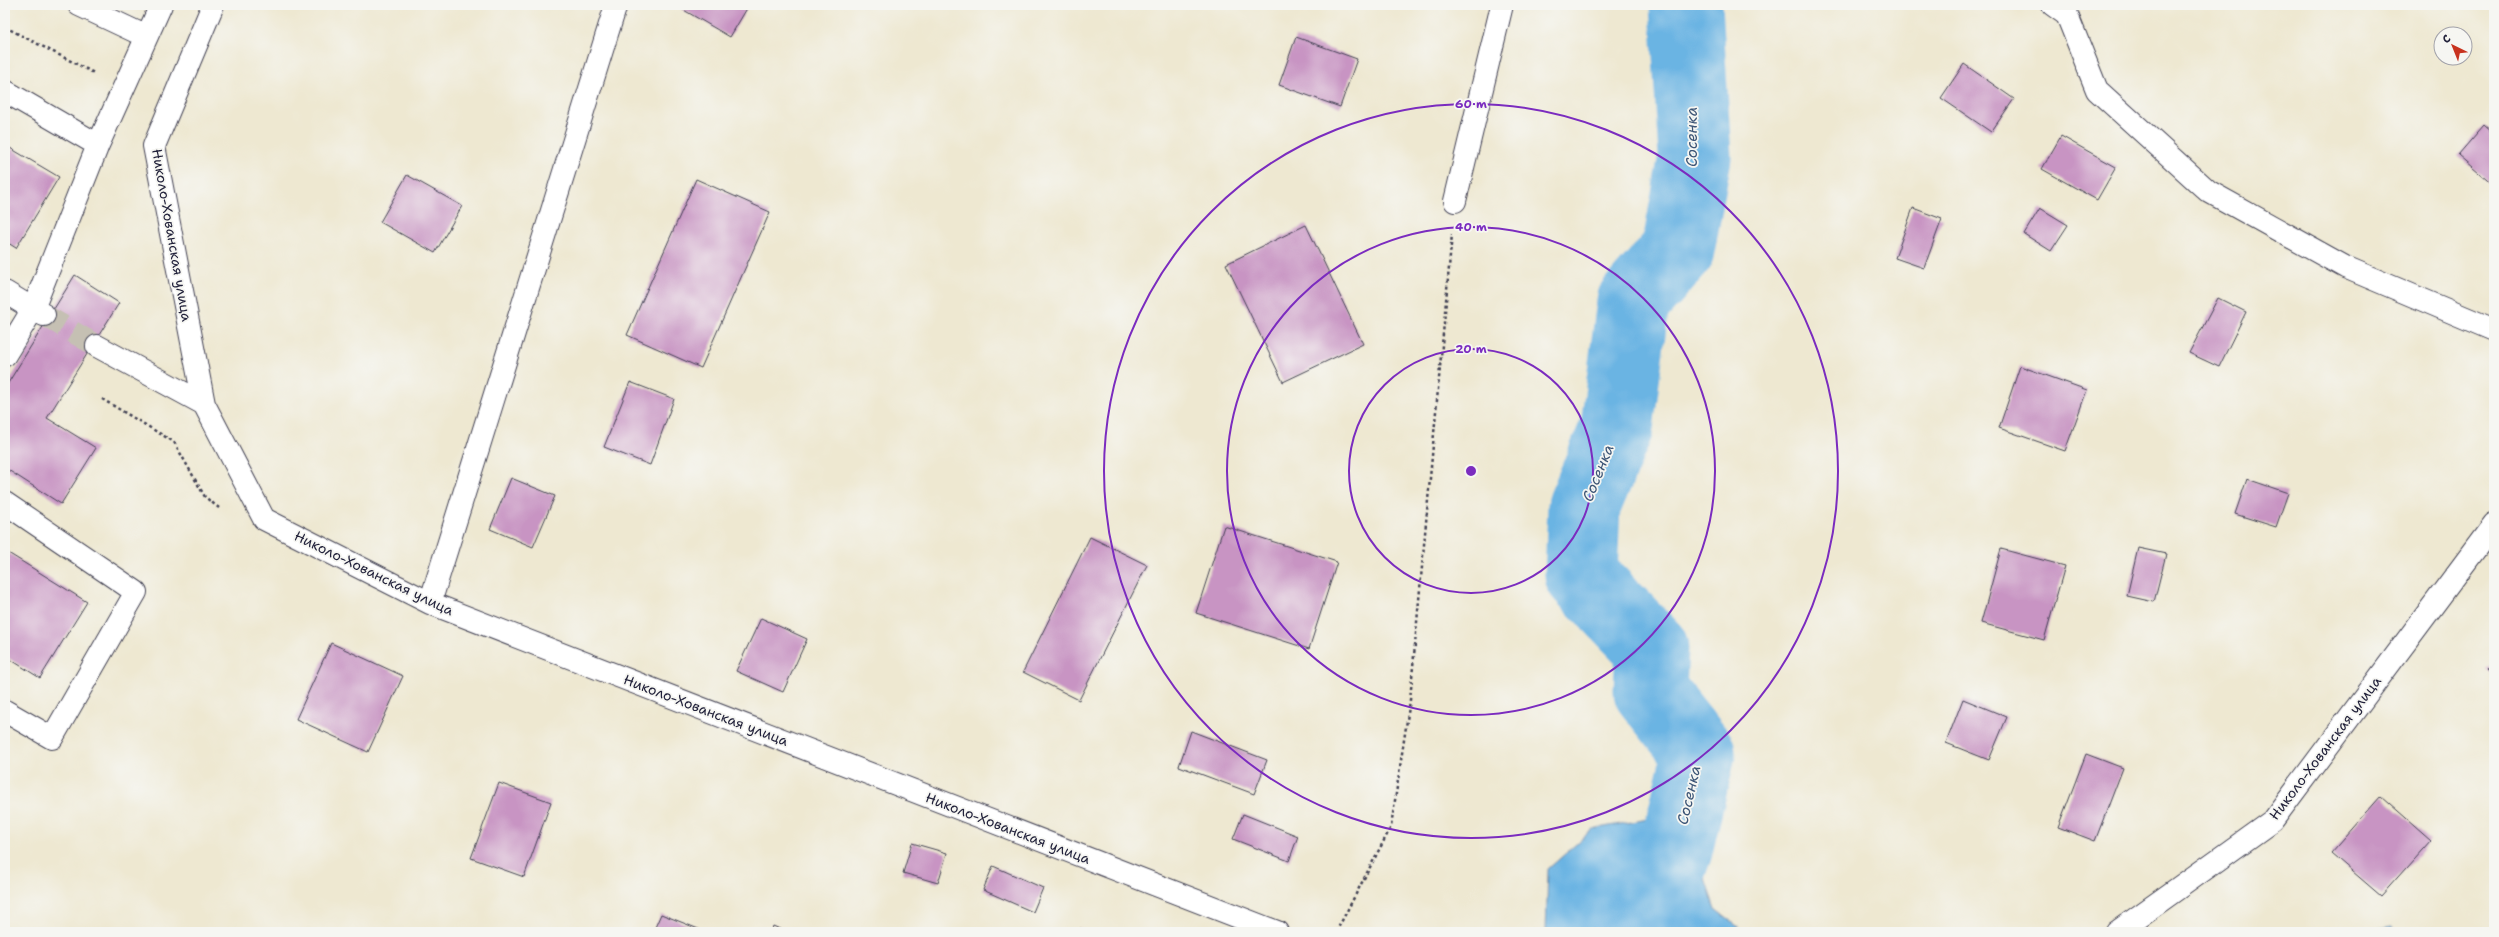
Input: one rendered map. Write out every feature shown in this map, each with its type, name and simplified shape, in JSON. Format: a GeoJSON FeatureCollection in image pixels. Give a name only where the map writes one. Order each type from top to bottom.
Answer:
{"type":"FeatureCollection","features":[{"type":"Feature","properties":{"kind":"street"},"geometry":{"type":"LineString","coordinates":[[79,5],[145,36]]}},
{"type":"Feature","properties":{"kind":"street"},"geometry":{"type":"LineString","coordinates":[[5,355],[38,312],[98,145],[145,36],[161,5]]}},
{"type":"Feature","properties":{"kind":"street","name":"Николо-Хованская улица"},"geometry":{"type":"LineString","coordinates":[[213,5],[154,146],[204,404],[264,519],[430,603],[1277,932]]}},
{"type":"Feature","properties":{"kind":"street"},"geometry":{"type":"LineString","coordinates":[[430,603],[616,5]]}},
{"type":"Feature","properties":{"kind":"street"},"geometry":{"type":"LineString","coordinates":[[1455,201],[1502,5]]}},
{"type":"Feature","properties":{"kind":"street"},"geometry":{"type":"LineString","coordinates":[[2053,5],[2067,15],[2097,90],[2208,191],[2345,267],[2494,330]]}},
{"type":"Feature","properties":{"kind":"street"},"geometry":{"type":"LineString","coordinates":[[5,91],[98,145]]}},
{"type":"Feature","properties":{"kind":"street"},"geometry":{"type":"LineString","coordinates":[[5,292],[38,312]]}},
{"type":"Feature","properties":{"kind":"street"},"geometry":{"type":"LineString","coordinates":[[97,346],[204,404]]}},
{"type":"Feature","properties":{"kind":"street"},"geometry":{"type":"LineString","coordinates":[[5,503],[136,592],[52,738],[5,711]]}},
{"type":"Feature","properties":{"kind":"street","name":"Николо-Хованская улица"},"geometry":{"type":"LineString","coordinates":[[2117,932],[2272,821],[2494,524]]}},
{"type":"Feature","properties":{"kind":"path"},"geometry":{"type":"LineString","coordinates":[[5,27],[123,88]]}},
{"type":"Feature","properties":{"kind":"path"},"geometry":{"type":"LineString","coordinates":[[1336,932],[1391,827],[1410,700],[1455,201]]}},
{"type":"Feature","properties":{"kind":"water"},"geometry":{"type":"Polygon","coordinates":[[[1659,817],[1701,818],[1699,861],[1715,909],[1745,932],[1546,932],[1548,869],[1593,829],[1659,817]]]}},
{"type":"Feature","properties":{"kind":"water"},"geometry":{"type":"Polygon","coordinates":[[[2392,926],[2394,932],[2355,932],[2392,926]]]}},
{"type":"Feature","properties":{"kind":"building"},"geometry":{"type":"Polygon","coordinates":[[[684,5],[749,5],[730,37],[682,9],[684,5]]]}},
{"type":"Feature","properties":{"kind":"building"},"geometry":{"type":"Polygon","coordinates":[[[1296,37],[1357,59],[1340,107],[1279,85],[1296,37]]]}},
{"type":"Feature","properties":{"kind":"building"},"geometry":{"type":"Polygon","coordinates":[[[1964,64],[2014,99],[1991,132],[1941,98],[1964,64]]]}},
{"type":"Feature","properties":{"kind":"building"},"geometry":{"type":"Polygon","coordinates":[[[2484,125],[2494,134],[2494,186],[2458,155],[2484,125]]]}},
{"type":"Feature","properties":{"kind":"building"},"geometry":{"type":"Polygon","coordinates":[[[2061,136],[2116,167],[2097,200],[2042,169],[2061,136]]]}},
{"type":"Feature","properties":{"kind":"building"},"geometry":{"type":"Polygon","coordinates":[[[5,145],[59,177],[16,248],[5,241],[5,145]]]}},
{"type":"Feature","properties":{"kind":"building"},"geometry":{"type":"Polygon","coordinates":[[[407,175],[462,206],[435,253],[380,222],[407,175]]]}},
{"type":"Feature","properties":{"kind":"building"},"geometry":{"type":"Polygon","coordinates":[[[696,179],[770,212],[701,368],[627,335],[696,179]]]}},
{"type":"Feature","properties":{"kind":"building"},"geometry":{"type":"Polygon","coordinates":[[[1913,208],[1942,219],[1924,268],[1895,258],[1913,208]]]}},
{"type":"Feature","properties":{"kind":"building"},"geometry":{"type":"Polygon","coordinates":[[[2040,208],[2068,225],[2051,251],[2024,234],[2040,208]]]}},
{"type":"Feature","properties":{"kind":"building"},"geometry":{"type":"Polygon","coordinates":[[[1306,225],[1363,344],[1283,382],[1226,264],[1306,225]]]}},
{"type":"Feature","properties":{"kind":"building"},"geometry":{"type":"Polygon","coordinates":[[[75,275],[119,303],[47,418],[96,448],[61,504],[5,468],[5,388],[75,275]]]}},
{"type":"Feature","properties":{"kind":"building"},"geometry":{"type":"Polygon","coordinates":[[[2218,298],[2246,312],[2219,367],[2189,353],[2218,298]]]}},
{"type":"Feature","properties":{"kind":"building"},"geometry":{"type":"Polygon","coordinates":[[[2020,366],[2087,390],[2065,451],[1999,428],[2020,366]]]}},
{"type":"Feature","properties":{"kind":"building"},"geometry":{"type":"Polygon","coordinates":[[[630,382],[674,399],[650,465],[604,447],[630,382]]]}},
{"type":"Feature","properties":{"kind":"building"},"geometry":{"type":"Polygon","coordinates":[[[511,478],[555,496],[533,547],[490,529],[511,478]]]}},
{"type":"Feature","properties":{"kind":"building"},"geometry":{"type":"Polygon","coordinates":[[[2247,479],[2288,493],[2276,527],[2235,514],[2247,479]]]}},
{"type":"Feature","properties":{"kind":"building"},"geometry":{"type":"Polygon","coordinates":[[[1224,526],[1337,562],[1309,649],[1196,613],[1224,526]]]}},
{"type":"Feature","properties":{"kind":"building"},"geometry":{"type":"Polygon","coordinates":[[[1090,537],[1147,565],[1079,700],[1023,672],[1090,537]]]}},
{"type":"Feature","properties":{"kind":"building"},"geometry":{"type":"Polygon","coordinates":[[[2138,548],[2166,554],[2154,602],[2127,596],[2138,548]]]}},
{"type":"Feature","properties":{"kind":"building"},"geometry":{"type":"Polygon","coordinates":[[[2001,549],[2065,566],[2044,640],[1981,623],[2001,549]]]}},
{"type":"Feature","properties":{"kind":"building"},"geometry":{"type":"Polygon","coordinates":[[[5,551],[87,602],[40,678],[5,656],[5,551]]]}},
{"type":"Feature","properties":{"kind":"building"},"geometry":{"type":"Polygon","coordinates":[[[761,618],[807,639],[783,692],[736,671],[761,618]]]}},
{"type":"Feature","properties":{"kind":"building"},"geometry":{"type":"Polygon","coordinates":[[[331,643],[403,676],[368,752],[296,719],[331,643]]]}},
{"type":"Feature","properties":{"kind":"building"},"geometry":{"type":"Polygon","coordinates":[[[2494,664],[2494,677],[2487,670],[2494,664]]]}},
{"type":"Feature","properties":{"kind":"building"},"geometry":{"type":"Polygon","coordinates":[[[1963,699],[2007,717],[1989,760],[1946,743],[1963,699]]]}},
{"type":"Feature","properties":{"kind":"building"},"geometry":{"type":"Polygon","coordinates":[[[1191,731],[1267,760],[1254,794],[1179,766],[1191,731]]]}},
{"type":"Feature","properties":{"kind":"building"},"geometry":{"type":"Polygon","coordinates":[[[2086,754],[2123,768],[2095,841],[2058,827],[2086,754]]]}},
{"type":"Feature","properties":{"kind":"building"},"geometry":{"type":"Polygon","coordinates":[[[499,783],[551,802],[524,877],[471,858],[499,783]]]}},
{"type":"Feature","properties":{"kind":"building"},"geometry":{"type":"Polygon","coordinates":[[[2381,796],[2431,840],[2381,896],[2331,853],[2381,796]]]}},
{"type":"Feature","properties":{"kind":"building"},"geometry":{"type":"Polygon","coordinates":[[[1243,814],[1298,836],[1289,861],[1233,839],[1243,814]]]}},
{"type":"Feature","properties":{"kind":"building"},"geometry":{"type":"Polygon","coordinates":[[[912,843],[947,853],[938,883],[903,873],[912,843]]]}},
{"type":"Feature","properties":{"kind":"building"},"geometry":{"type":"Polygon","coordinates":[[[993,866],[1043,888],[1033,912],[983,890],[993,866]]]}},
{"type":"Feature","properties":{"kind":"building"},"geometry":{"type":"Polygon","coordinates":[[[661,914],[706,932],[653,932],[661,914]]]}},
{"type":"Feature","properties":{"kind":"building"},"geometry":{"type":"Polygon","coordinates":[[[773,926],[787,932],[771,932],[773,926]]]}},
{"type":"Feature","properties":{"kind":"building"},"geometry":{"type":"Polygon","coordinates":[[[1080,928],[1088,932],[1078,932],[1080,928]]]}},
{"type":"Feature","properties":{"kind":"waterway","name":"Сосенка"},"geometry":{"type":"LineString","coordinates":[[1669,932],[1656,907],[1676,850],[1699,753],[1650,691],[1652,648],[1581,575],[1584,506],[1617,427],[1633,302],[1678,250],[1695,157],[1686,5]]}},
{"type":"Feature","properties":{"kind":"tunnel"},"geometry":{"type":"LineString","coordinates":[[44,315],[97,346]]}}]}
